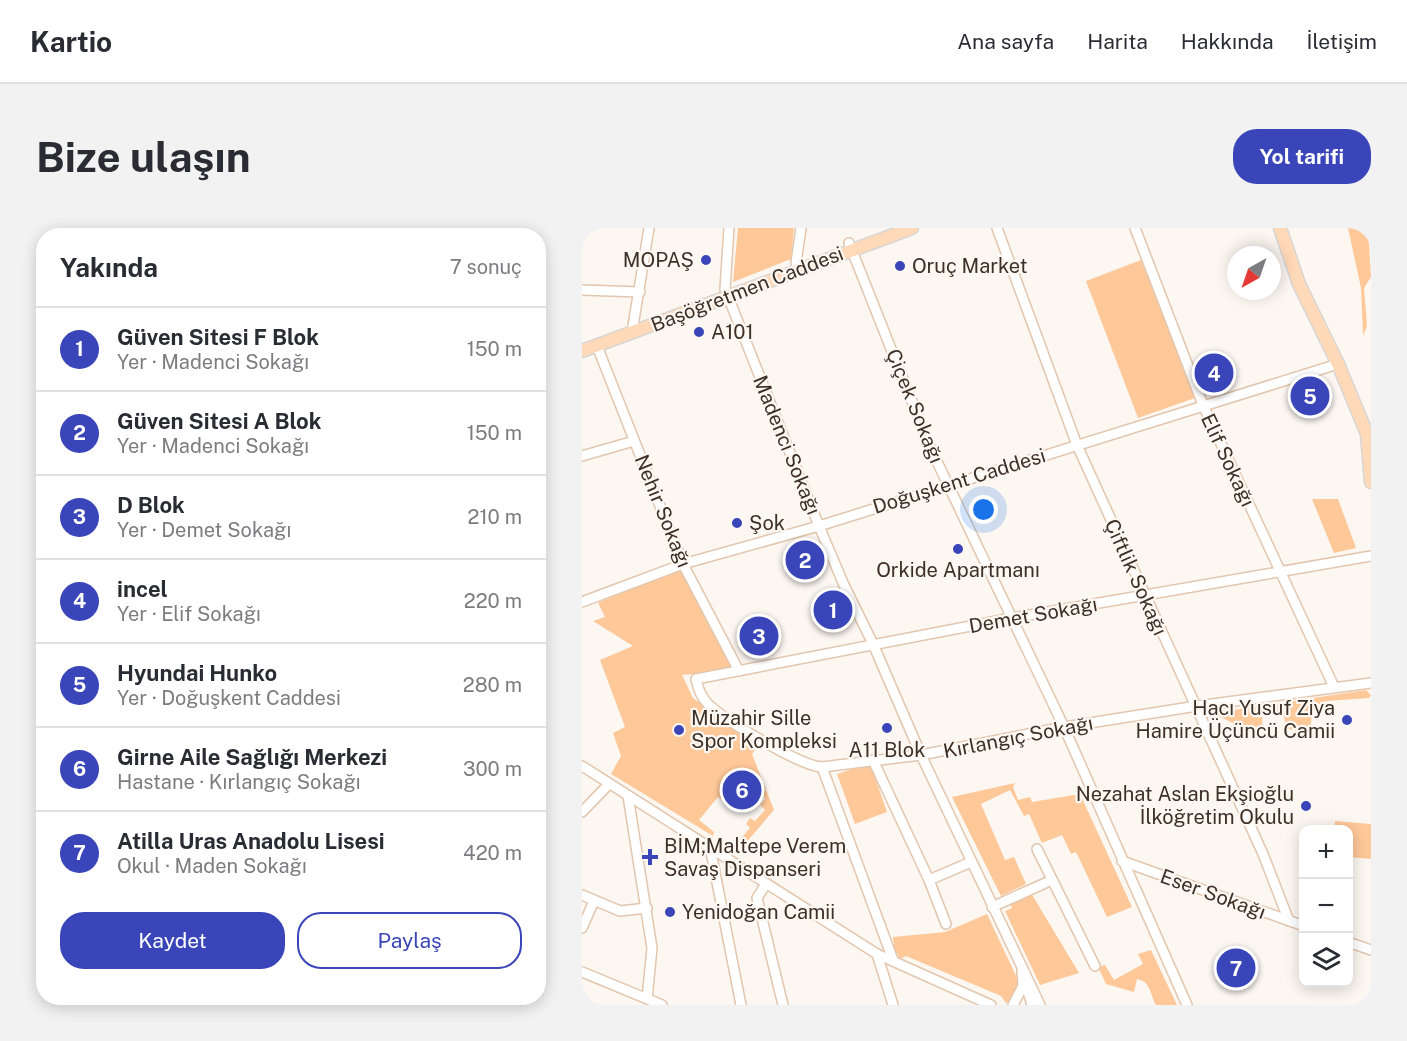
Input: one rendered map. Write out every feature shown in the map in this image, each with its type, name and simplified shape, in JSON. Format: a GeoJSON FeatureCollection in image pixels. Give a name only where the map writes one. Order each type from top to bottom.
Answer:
{"type":"FeatureCollection","features":[{"type":"Feature","properties":{"kind":"main road","name":"Başöğretmen Caddesi"},"geometry":{"type":"LineString","coordinates":[[582,345],[631,329],[887,231],[912,228]]}},
{"type":"Feature","properties":{"kind":"main road"},"geometry":{"type":"LineString","coordinates":[[1280,228],[1299,284],[1338,364],[1367,434],[1371,482]]}},
{"type":"Feature","properties":{"kind":"main road","name":"Başöğretmen Caddesi"},"geometry":{"type":"LineString","coordinates":[[582,351],[631,329]]}},
{"type":"Feature","properties":{"kind":"street"},"geometry":{"type":"LineString","coordinates":[[631,329],[640,292],[649,228]]}},
{"type":"Feature","properties":{"kind":"street"},"geometry":{"type":"LineString","coordinates":[[726,292],[729,228]]}},
{"type":"Feature","properties":{"kind":"street"},"geometry":{"type":"LineString","coordinates":[[798,266],[801,228]]}},
{"type":"Feature","properties":{"kind":"street","name":"Çiftlik Sokağı"},"geometry":{"type":"LineString","coordinates":[[997,228],[1077,445],[1143,596],[1197,706],[1263,854],[1289,921]]}},
{"type":"Feature","properties":{"kind":"street","name":"Elif Sokağı"},"geometry":{"type":"LineString","coordinates":[[1135,228],[1203,405],[1334,687]]}},
{"type":"Feature","properties":{"kind":"street","name":"Çiçek Sokağı"},"geometry":{"type":"LineString","coordinates":[[850,246],[947,483],[1064,727],[1187,1005]]}},
{"type":"Feature","properties":{"kind":"street"},"geometry":{"type":"LineString","coordinates":[[582,290],[640,292]]}},
{"type":"Feature","properties":{"kind":"street","name":"Madenci Sokağı"},"geometry":{"type":"LineString","coordinates":[[726,292],[844,585],[873,644],[921,755],[1022,968]]}},
{"type":"Feature","properties":{"kind":"street","name":"Nehir Sokağı"},"geometry":{"type":"LineString","coordinates":[[597,346],[683,564],[739,671]]}},
{"type":"Feature","properties":{"kind":"street","name":"Doğuşkent Caddesi"},"geometry":{"type":"LineString","coordinates":[[582,602],[683,564],[819,525],[947,483],[1338,364]]}},
{"type":"Feature","properties":{"kind":"street"},"geometry":{"type":"LineString","coordinates":[[582,456],[634,441]]}},
{"type":"Feature","properties":{"kind":"street","name":"Demet Sokağı"},"geometry":{"type":"LineString","coordinates":[[696,680],[1012,618],[1371,556]]}},
{"type":"Feature","properties":{"kind":"street","name":"Kırlangıç Sokağı"},"geometry":{"type":"LineString","coordinates":[[696,680],[698,690],[708,704],[750,733],[811,767],[921,755],[1064,727],[1197,706],[1371,683]]}},
{"type":"Feature","properties":{"kind":"street"},"geometry":{"type":"LineString","coordinates":[[873,760],[929,880],[946,924]]}},
{"type":"Feature","properties":{"kind":"street"},"geometry":{"type":"LineString","coordinates":[[582,766],[877,954],[991,1005]]}},
{"type":"Feature","properties":{"kind":"street"},"geometry":{"type":"LineString","coordinates":[[822,767],[893,960]]}},
{"type":"Feature","properties":{"kind":"street"},"geometry":{"type":"LineString","coordinates":[[582,812],[609,784]]}},
{"type":"Feature","properties":{"kind":"street"},"geometry":{"type":"LineString","coordinates":[[628,796],[652,948],[647,999]]}},
{"type":"Feature","properties":{"kind":"street"},"geometry":{"type":"LineString","coordinates":[[710,847],[741,1005]]}},
{"type":"Feature","properties":{"kind":"street"},"geometry":{"type":"LineString","coordinates":[[1037,849],[1095,966]]}},
{"type":"Feature","properties":{"kind":"street","name":"Eser Sokağı"},"geometry":{"type":"LineString","coordinates":[[1122,861],[1299,924]]}},
{"type":"Feature","properties":{"kind":"street"},"geometry":{"type":"LineString","coordinates":[[929,880],[971,862]]}},
{"type":"Feature","properties":{"kind":"street"},"geometry":{"type":"LineString","coordinates":[[992,907],[1052,880]]}},
{"type":"Feature","properties":{"kind":"street"},"geometry":{"type":"LineString","coordinates":[[766,884],[758,898],[783,1005]]}},
{"type":"Feature","properties":{"kind":"street"},"geometry":{"type":"LineString","coordinates":[[582,895],[620,910],[647,908]]}},
{"type":"Feature","properties":{"kind":"street"},"geometry":{"type":"LineString","coordinates":[[582,928],[594,901]]}},
{"type":"Feature","properties":{"kind":"street"},"geometry":{"type":"LineString","coordinates":[[1353,944],[1371,950]]}},
{"type":"Feature","properties":{"kind":"street"},"geometry":{"type":"LineString","coordinates":[[877,954],[893,1005]]}},
{"type":"Feature","properties":{"kind":"street"},"geometry":{"type":"LineString","coordinates":[[1013,1005],[1023,986],[1022,968]]}},
{"type":"Feature","properties":{"kind":"street"},"geometry":{"type":"LineString","coordinates":[[1022,968],[1032,1005]]}},
{"type":"Feature","properties":{"kind":"street"},"geometry":{"type":"LineString","coordinates":[[1022,968],[1040,1005]]}},
{"type":"Feature","properties":{"kind":"street"},"geometry":{"type":"LineString","coordinates":[[583,974],[662,1005]]}},
{"type":"Feature","properties":{"kind":"street"},"geometry":{"type":"LineString","coordinates":[[631,1005],[634,994]]}},
{"type":"Feature","properties":{"kind":"shaded area"},"geometry":{"type":"Polygon","coordinates":[[[738,228],[794,228],[791,259],[733,282],[738,228]]]}},
{"type":"Feature","properties":{"kind":"shaded area"},"geometry":{"type":"Polygon","coordinates":[[[1348,228],[1368,228],[1371,277],[1364,288],[1367,326],[1363,336],[1361,288],[1348,228]]]}},
{"type":"Feature","properties":{"kind":"shaded area"},"geometry":{"type":"Polygon","coordinates":[[[1141,260],[1195,398],[1138,418],[1086,281],[1141,260]]]}},
{"type":"Feature","properties":{"kind":"shaded area"},"geometry":{"type":"Polygon","coordinates":[[[1312,499],[1338,499],[1356,548],[1334,553],[1312,499]]]}},
{"type":"Feature","properties":{"kind":"shaded area","name":"Müzahir Sille Spor Kompleksi"},"geometry":{"type":"Polygon","coordinates":[[[683,564],[739,670],[682,675],[693,698],[760,744],[752,754],[774,810],[738,852],[726,844],[730,842],[736,844],[750,828],[746,824],[750,818],[755,821],[765,810],[760,805],[765,799],[758,781],[744,768],[731,787],[722,792],[737,805],[734,809],[718,797],[699,820],[714,832],[713,836],[611,774],[621,756],[613,733],[625,727],[600,660],[633,646],[593,621],[605,617],[598,603],[683,564]]]}},
{"type":"Feature","properties":{"kind":"shaded area"},"geometry":{"type":"Polygon","coordinates":[[[1366,690],[1371,695],[1369,698],[1326,701],[1312,707],[1311,725],[1305,732],[1287,729],[1283,713],[1262,715],[1263,730],[1256,735],[1213,713],[1366,690]]]}},
{"type":"Feature","properties":{"kind":"shaded area"},"geometry":{"type":"Polygon","coordinates":[[[870,763],[887,812],[855,824],[837,774],[870,763]]]}},
{"type":"Feature","properties":{"kind":"shaded area"},"geometry":{"type":"Polygon","coordinates":[[[1015,783],[1013,787],[1018,800],[1030,797],[1032,802],[1080,794],[1132,907],[1107,917],[1076,852],[1071,854],[1062,835],[1042,843],[1029,814],[1024,816],[1010,790],[981,804],[1005,860],[1014,857],[1026,884],[1001,896],[952,797],[1015,783]]]}},
{"type":"Feature","properties":{"kind":"shaded area"},"geometry":{"type":"Polygon","coordinates":[[[1335,821],[1371,824],[1371,859],[1353,857],[1353,825],[1334,825],[1335,821]]]}},
{"type":"Feature","properties":{"kind":"shaded area"},"geometry":{"type":"Polygon","coordinates":[[[1031,893],[1079,973],[1040,985],[1005,911],[1012,908],[1010,903],[1031,893]]]}},
{"type":"Feature","properties":{"kind":"shaded area"},"geometry":{"type":"Polygon","coordinates":[[[987,914],[1017,978],[1018,986],[1013,1001],[1006,1003],[1001,996],[906,956],[900,959],[894,947],[893,937],[945,932],[987,914]]]}},
{"type":"Feature","properties":{"kind":"shaded area"},"geometry":{"type":"Polygon","coordinates":[[[1151,950],[1177,1005],[1156,1005],[1148,986],[1137,979],[1134,992],[1106,984],[1098,967],[1105,965],[1114,980],[1143,964],[1138,954],[1151,950]]]}},
{"type":"Feature","properties":{"kind":"place","name":"MOPAŞ"},"geometry":{"type":"Point","coordinates":[706,260]}},
{"type":"Feature","properties":{"kind":"place","name":"Oruç Market"},"geometry":{"type":"Point","coordinates":[900,266]}},
{"type":"Feature","properties":{"kind":"place","name":"A101"},"geometry":{"type":"Point","coordinates":[699,332]}},
{"type":"Feature","properties":{"kind":"place","name":"incel"},"geometry":{"type":"Point","coordinates":[1214,373]}},
{"type":"Feature","properties":{"kind":"place","name":"Hyundai Hunko"},"geometry":{"type":"Point","coordinates":[1310,396]}},
{"type":"Feature","properties":{"kind":"place","name":"Şok"},"geometry":{"type":"Point","coordinates":[737,523]}},
{"type":"Feature","properties":{"kind":"place","name":"Orkide Apartmanı"},"geometry":{"type":"Point","coordinates":[958,549]}},
{"type":"Feature","properties":{"kind":"place","name":"Güven Sitesi A Blok"},"geometry":{"type":"Point","coordinates":[805,560]}},
{"type":"Feature","properties":{"kind":"place","name":"Güven Sitesi F Blok"},"geometry":{"type":"Point","coordinates":[833,610]}},
{"type":"Feature","properties":{"kind":"place","name":"D Blok"},"geometry":{"type":"Point","coordinates":[759,636]}},
{"type":"Feature","properties":{"kind":"place","name":"Hacı Yusuf Ziya Hamire Üçüncü Camii"},"geometry":{"type":"Point","coordinates":[1347,720]}},
{"type":"Feature","properties":{"kind":"place","name":"A11 Blok"},"geometry":{"type":"Point","coordinates":[887,728]}},
{"type":"Feature","properties":{"kind":"place","name":"Müzahir Sille Spor Kompleksi"},"geometry":{"type":"Point","coordinates":[679,730]}},
{"type":"Feature","properties":{"kind":"place","name":"Girne Aile Sağlığı Merkezi"},"geometry":{"type":"Point","coordinates":[742,790]}},
{"type":"Feature","properties":{"kind":"place","name":"Nezahat Aslan Ekşioğlu İlköğretim Okulu"},"geometry":{"type":"Point","coordinates":[1306,806]}},
{"type":"Feature","properties":{"kind":"place","name":"BİM;Maltepe Verem Savaş Dispanseri"},"geometry":{"type":"Point","coordinates":[650,857]}},
{"type":"Feature","properties":{"kind":"place","name":"Yenidoğan Camii"},"geometry":{"type":"Point","coordinates":[670,912]}},
{"type":"Feature","properties":{"kind":"place","name":"Atilla Uras Anadolu Lisesi"},"geometry":{"type":"Point","coordinates":[1236,968]}}]}
